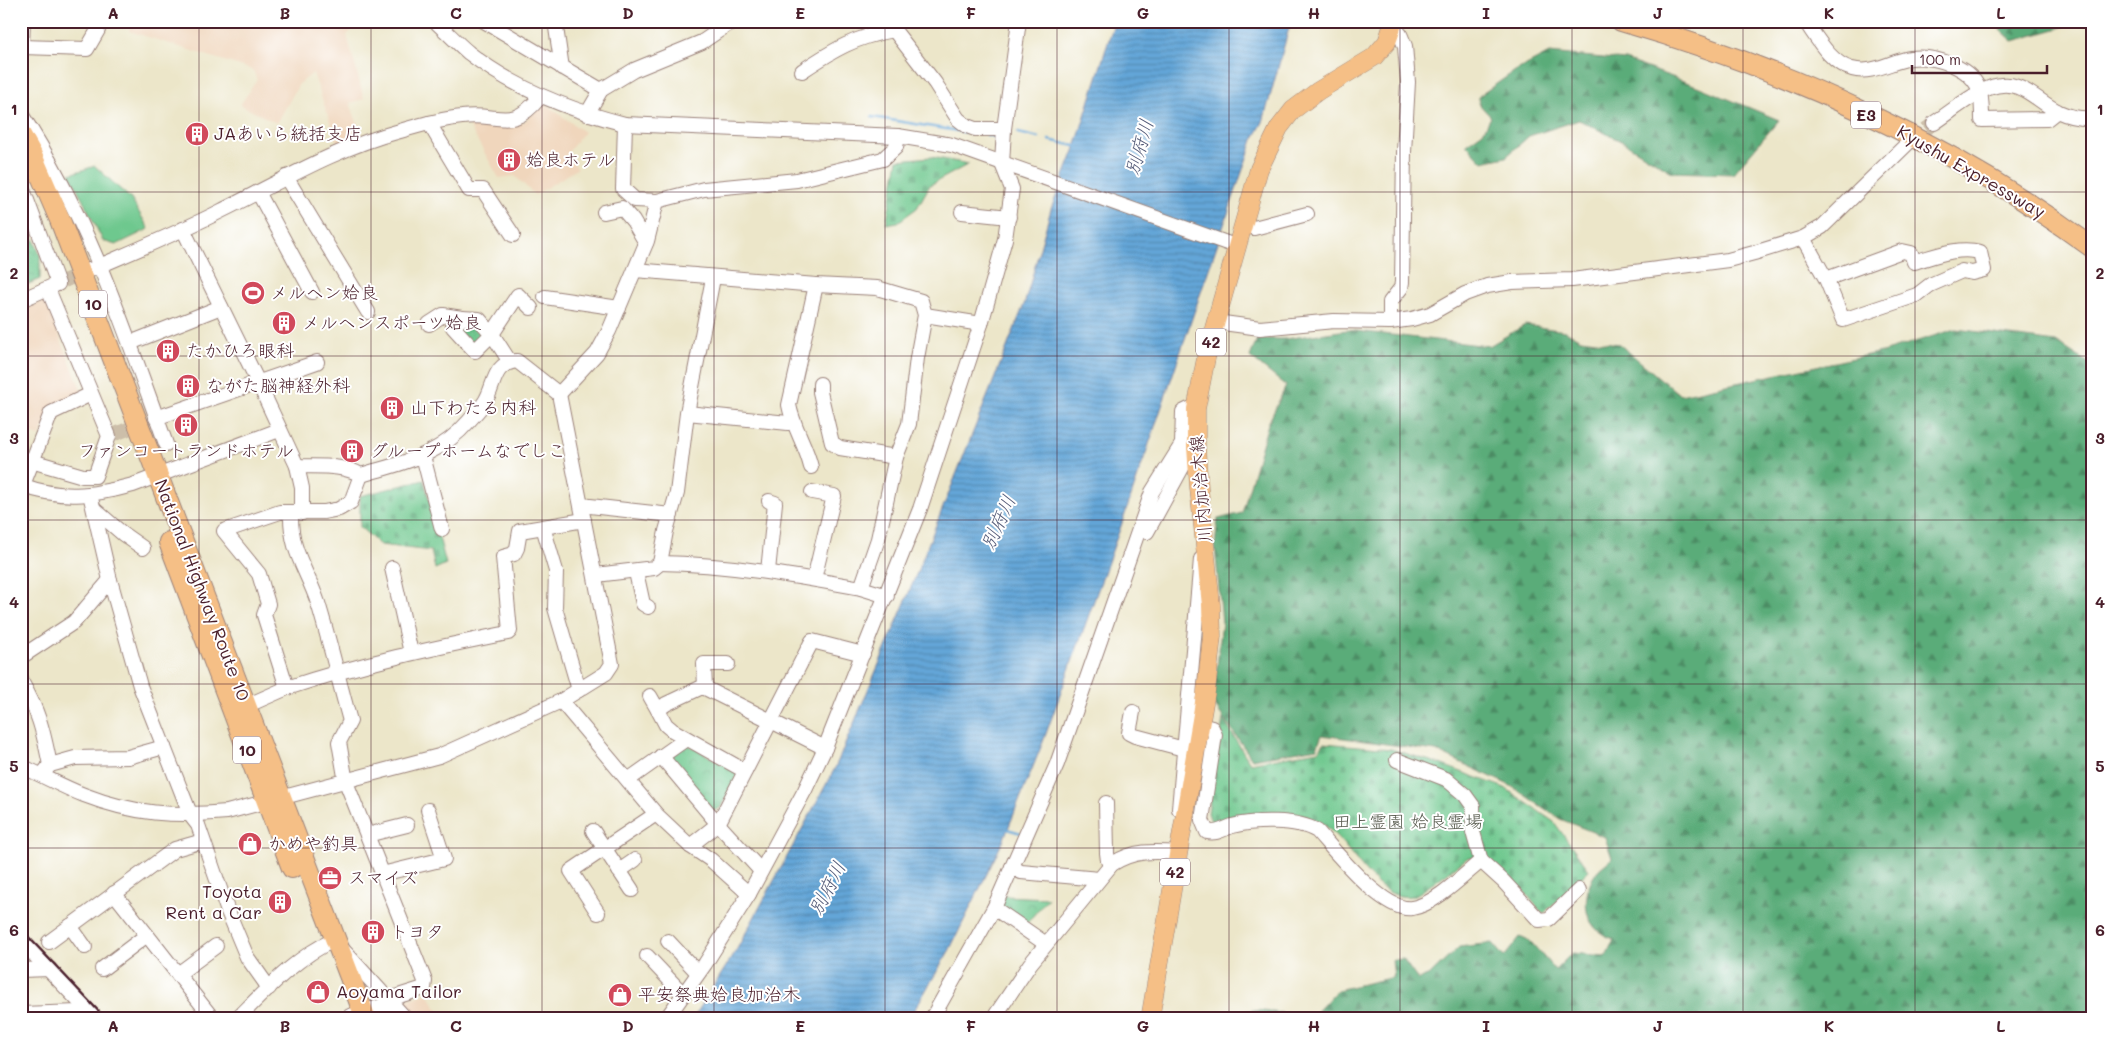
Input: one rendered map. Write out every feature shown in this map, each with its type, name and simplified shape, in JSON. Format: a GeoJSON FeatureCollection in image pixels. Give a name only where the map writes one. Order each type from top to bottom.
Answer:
{"type":"FeatureCollection","features":[{"type":"Feature","properties":{"kind":"highway","name":"Kyushu Expressway"},"geometry":{"type":"LineString","coordinates":[[1621,21],[1702,47],[1759,68],[1814,90],[1873,118],[1940,152],[2026,201],[2093,248]]}},
{"type":"Feature","properties":{"kind":"highway","name":"Kyushu Expressway"},"geometry":{"type":"LineString","coordinates":[[1666,21],[1764,55],[1879,106],[1992,166],[2093,231]]}},
{"type":"Feature","properties":{"kind":"highway","name":"National Highway Route 10"},"geometry":{"type":"LineString","coordinates":[[21,135],[31,152],[60,220],[153,478],[357,1016]]}},
{"type":"Feature","properties":{"kind":"highway","name":"National Highway Route 10"},"geometry":{"type":"LineString","coordinates":[[21,159],[36,191],[246,706],[274,800]]}},
{"type":"Feature","properties":{"kind":"main road","name":"川内加治木線"},"geometry":{"type":"LineString","coordinates":[[1150,1019],[1200,725],[1212,636],[1207,552],[1198,488],[1196,409],[1207,353],[1233,246],[1244,224],[1259,169],[1279,128],[1293,110],[1305,101],[1374,57],[1387,42],[1393,24]]}},
{"type":"Feature","properties":{"kind":"street"},"geometry":{"type":"LineString","coordinates":[[23,21],[22,47],[87,49],[98,30],[97,21]]}},
{"type":"Feature","properties":{"kind":"street"},"geometry":{"type":"LineString","coordinates":[[436,21],[469,53],[497,72],[540,97],[586,114],[625,124],[898,136],[952,145],[1233,246]]}},
{"type":"Feature","properties":{"kind":"street"},"geometry":{"type":"LineString","coordinates":[[484,21],[601,90]]}},
{"type":"Feature","properties":{"kind":"street"},"geometry":{"type":"LineString","coordinates":[[555,21],[562,68]]}},
{"type":"Feature","properties":{"kind":"street"},"geometry":{"type":"LineString","coordinates":[[586,114],[601,90],[634,70],[702,42],[733,21]]}},
{"type":"Feature","properties":{"kind":"street"},"geometry":{"type":"LineString","coordinates":[[666,1019],[749,894],[782,835],[825,748],[920,509],[999,265],[1009,217],[1012,189],[1002,164],[1004,129],[1019,21]]}},
{"type":"Feature","properties":{"kind":"street"},"geometry":{"type":"LineString","coordinates":[[1805,21],[1837,62],[1851,69],[1865,71],[1910,58],[1934,58],[1959,69],[1970,76],[1980,92],[1982,120],[2048,119],[2057,111]]}},
{"type":"Feature","properties":{"kind":"street"},"geometry":{"type":"LineString","coordinates":[[1390,322],[1390,302],[1401,288],[1402,282],[1404,152],[1408,82],[1405,46],[1393,24]]}},
{"type":"Feature","properties":{"kind":"street"},"geometry":{"type":"LineString","coordinates":[[802,70],[844,45],[893,26],[935,84],[958,120],[966,126],[975,129],[1004,129]]}},
{"type":"Feature","properties":{"kind":"street"},"geometry":{"type":"LineString","coordinates":[[1934,123],[1980,92],[2000,85],[2018,87],[2033,94],[2057,111],[2079,119],[2093,118]]}},
{"type":"Feature","properties":{"kind":"street"},"geometry":{"type":"LineString","coordinates":[[95,268],[183,229],[324,157],[429,123],[464,116],[516,118],[530,110],[540,97]]}},
{"type":"Feature","properties":{"kind":"street"},"geometry":{"type":"LineString","coordinates":[[21,114],[76,210],[95,268],[130,343],[166,444]]}},
{"type":"Feature","properties":{"kind":"street"},"geometry":{"type":"LineString","coordinates":[[429,123],[468,190],[483,190],[513,235]]}},
{"type":"Feature","properties":{"kind":"street"},"geometry":{"type":"LineString","coordinates":[[625,124],[623,189],[635,200],[657,200],[704,189],[797,180],[884,159],[896,147],[898,136]]}},
{"type":"Feature","properties":{"kind":"street"},"geometry":{"type":"LineString","coordinates":[[1216,322],[1260,328],[1334,321],[1390,322],[1430,314],[1465,294],[1487,286],[1519,281],[1572,280],[1728,260],[1812,234],[1830,221],[1907,144]]}},
{"type":"Feature","properties":{"kind":"street"},"geometry":{"type":"LineString","coordinates":[[286,177],[368,312]]}},
{"type":"Feature","properties":{"kind":"street"},"geometry":{"type":"LineString","coordinates":[[21,184],[91,394],[112,435],[96,476],[83,476],[27,460]]}},
{"type":"Feature","properties":{"kind":"street"},"geometry":{"type":"LineString","coordinates":[[258,192],[312,292]]}},
{"type":"Feature","properties":{"kind":"street"},"geometry":{"type":"LineString","coordinates":[[559,394],[597,353],[619,308],[646,244],[657,200]]}},
{"type":"Feature","properties":{"kind":"street"},"geometry":{"type":"LineString","coordinates":[[604,212],[622,208],[633,221],[646,244]]}},
{"type":"Feature","properties":{"kind":"street"},"geometry":{"type":"LineString","coordinates":[[962,212],[1009,217]]}},
{"type":"Feature","properties":{"kind":"street"},"geometry":{"type":"LineString","coordinates":[[1244,224],[1254,228],[1307,214]]}},
{"type":"Feature","properties":{"kind":"street"},"geometry":{"type":"LineString","coordinates":[[183,229],[297,466],[302,488],[291,529],[297,556],[318,603],[350,721],[339,742],[346,782],[425,981],[424,988],[357,1016]]}},
{"type":"Feature","properties":{"kind":"street"},"geometry":{"type":"LineString","coordinates":[[1803,238],[1826,280],[1843,320],[1917,295],[1930,285],[1962,272],[1972,273],[1984,270],[1980,252],[1972,250],[1950,252],[1914,262],[1911,253],[1902,251],[1826,280]]}},
{"type":"Feature","properties":{"kind":"street"},"geometry":{"type":"LineString","coordinates":[[634,270],[713,278],[878,288],[921,301],[925,315],[917,358],[909,424],[896,457],[878,539],[861,588]]}},
{"type":"Feature","properties":{"kind":"street"},"geometry":{"type":"LineString","coordinates":[[596,575],[636,572],[654,568],[660,563],[677,493],[687,413],[713,278]]}},
{"type":"Feature","properties":{"kind":"street"},"geometry":{"type":"LineString","coordinates":[[21,300],[56,285]]}},
{"type":"Feature","properties":{"kind":"street"},"geometry":{"type":"LineString","coordinates":[[811,467],[807,450],[792,422],[790,397],[816,285]]}},
{"type":"Feature","properties":{"kind":"street"},"geometry":{"type":"LineString","coordinates":[[462,318],[453,327],[475,351],[492,334],[518,295],[531,308]]}},
{"type":"Feature","properties":{"kind":"street"},"geometry":{"type":"LineString","coordinates":[[545,297],[619,308]]}},
{"type":"Feature","properties":{"kind":"street"},"geometry":{"type":"LineString","coordinates":[[130,343],[221,307]]}},
{"type":"Feature","properties":{"kind":"street"},"geometry":{"type":"LineString","coordinates":[[925,315],[981,324]]}},
{"type":"Feature","properties":{"kind":"street"},"geometry":{"type":"LineString","coordinates":[[429,324],[443,316],[479,319],[492,334],[510,362]]}},
{"type":"Feature","properties":{"kind":"street"},"geometry":{"type":"LineString","coordinates":[[21,766],[46,770],[82,795],[111,805],[150,813],[192,816],[227,812],[440,756],[561,701],[606,673],[612,664],[559,394],[517,361],[510,362],[499,368],[485,402],[468,423],[438,449],[423,456],[361,474],[342,468],[297,466]]}},
{"type":"Feature","properties":{"kind":"street"},"geometry":{"type":"LineString","coordinates":[[156,418],[317,362]]}},
{"type":"Feature","properties":{"kind":"street"},"geometry":{"type":"LineString","coordinates":[[820,384],[820,392],[832,443],[840,448],[896,457]]}},
{"type":"Feature","properties":{"kind":"street"},"geometry":{"type":"LineString","coordinates":[[91,394],[51,413],[27,460],[22,485],[52,494],[90,494],[130,486],[279,430]]}},
{"type":"Feature","properties":{"kind":"street"},"geometry":{"type":"LineString","coordinates":[[1126,582],[1134,559],[1183,466],[1183,412],[1189,409],[1196,409]]}},
{"type":"Feature","properties":{"kind":"street"},"geometry":{"type":"LineString","coordinates":[[687,413],[792,422]]}},
{"type":"Feature","properties":{"kind":"street"},"geometry":{"type":"LineString","coordinates":[[932,1019],[994,908],[1057,764],[1152,492],[1182,444]]}},
{"type":"Feature","properties":{"kind":"street"},"geometry":{"type":"LineString","coordinates":[[423,456],[442,529]]}},
{"type":"Feature","properties":{"kind":"street"},"geometry":{"type":"LineString","coordinates":[[287,688],[264,615],[268,604],[259,574],[224,531],[280,512],[324,512],[339,508],[352,502],[361,474]]}},
{"type":"Feature","properties":{"kind":"street"},"geometry":{"type":"LineString","coordinates":[[812,492],[834,496],[814,579]]}},
{"type":"Feature","properties":{"kind":"street"},"geometry":{"type":"LineString","coordinates":[[90,494],[110,580],[140,686],[192,816],[198,825],[226,909],[247,957],[269,988]]}},
{"type":"Feature","properties":{"kind":"street"},"geometry":{"type":"LineString","coordinates":[[768,571],[775,503],[769,501]]}},
{"type":"Feature","properties":{"kind":"street"},"geometry":{"type":"LineString","coordinates":[[581,505],[671,515]]}},
{"type":"Feature","properties":{"kind":"street"},"geometry":{"type":"LineString","coordinates":[[94,509],[123,534],[143,548]]}},
{"type":"Feature","properties":{"kind":"street"},"geometry":{"type":"LineString","coordinates":[[246,706],[287,688],[336,672],[411,653],[508,634],[510,631],[503,558],[514,554],[520,531],[584,520]]}},
{"type":"Feature","properties":{"kind":"street"},"geometry":{"type":"LineString","coordinates":[[543,527],[556,571],[555,608],[579,690]]}},
{"type":"Feature","properties":{"kind":"street"},"geometry":{"type":"LineString","coordinates":[[1184,821],[1178,806],[1201,555],[1207,552]]}},
{"type":"Feature","properties":{"kind":"street"},"geometry":{"type":"LineString","coordinates":[[660,563],[768,571],[861,588],[886,596]]}},
{"type":"Feature","properties":{"kind":"street"},"geometry":{"type":"LineString","coordinates":[[392,568],[411,653]]}},
{"type":"Feature","properties":{"kind":"street"},"geometry":{"type":"LineString","coordinates":[[636,572],[643,604],[648,607]]}},
{"type":"Feature","properties":{"kind":"street"},"geometry":{"type":"LineString","coordinates":[[21,657],[74,622],[110,580]]}},
{"type":"Feature","properties":{"kind":"street"},"geometry":{"type":"LineString","coordinates":[[690,846],[718,824],[812,640],[863,654]]}},
{"type":"Feature","properties":{"kind":"street"},"geometry":{"type":"LineString","coordinates":[[706,688],[704,664],[728,664]]}},
{"type":"Feature","properties":{"kind":"street"},"geometry":{"type":"LineString","coordinates":[[21,680],[35,704],[41,720],[46,770]]}},
{"type":"Feature","properties":{"kind":"street"},"geometry":{"type":"LineString","coordinates":[[658,710],[666,704],[700,688],[706,688],[825,748]]}},
{"type":"Feature","properties":{"kind":"street"},"geometry":{"type":"LineString","coordinates":[[650,696],[666,725],[686,739],[745,770]]}},
{"type":"Feature","properties":{"kind":"street"},"geometry":{"type":"LineString","coordinates":[[561,701],[656,814],[690,846],[711,860],[749,894]]}},
{"type":"Feature","properties":{"kind":"street"},"geometry":{"type":"LineString","coordinates":[[1133,712],[1128,733],[1184,749]]}},
{"type":"Feature","properties":{"kind":"street"},"geometry":{"type":"LineString","coordinates":[[1200,725],[1212,728],[1215,735],[1202,820],[1207,832],[1214,833],[1250,822],[1307,825],[1317,830],[1364,882],[1382,897],[1400,907],[1412,908],[1424,904],[1440,894],[1481,861]]}},
{"type":"Feature","properties":{"kind":"street"},"geometry":{"type":"LineString","coordinates":[[628,780],[686,739]]}},
{"type":"Feature","properties":{"kind":"street"},"geometry":{"type":"LineString","coordinates":[[46,770],[84,757],[128,757],[164,747]]}},
{"type":"Feature","properties":{"kind":"street"},"geometry":{"type":"LineString","coordinates":[[661,756],[718,824],[761,871]]}},
{"type":"Feature","properties":{"kind":"street"},"geometry":{"type":"LineString","coordinates":[[1397,760],[1446,778],[1465,795],[1473,806],[1473,832],[1481,861],[1503,881],[1539,920],[1549,919],[1579,890]]}},
{"type":"Feature","properties":{"kind":"street"},"geometry":{"type":"LineString","coordinates":[[992,1019],[1046,944],[1099,879],[1109,853],[1106,804]]}},
{"type":"Feature","properties":{"kind":"street"},"geometry":{"type":"LineString","coordinates":[[382,874],[444,859],[428,810]]}},
{"type":"Feature","properties":{"kind":"street"},"geometry":{"type":"LineString","coordinates":[[598,913],[572,871],[656,814]]}},
{"type":"Feature","properties":{"kind":"street"},"geometry":{"type":"LineString","coordinates":[[367,835],[407,825]]}},
{"type":"Feature","properties":{"kind":"street"},"geometry":{"type":"LineString","coordinates":[[593,831],[632,890]]}},
{"type":"Feature","properties":{"kind":"street"},"geometry":{"type":"LineString","coordinates":[[49,942],[175,849],[203,841]]}},
{"type":"Feature","properties":{"kind":"street"},"geometry":{"type":"LineString","coordinates":[[1109,853],[1123,857],[1142,852],[1178,852]]}},
{"type":"Feature","properties":{"kind":"street"},"geometry":{"type":"LineString","coordinates":[[619,871],[635,860]]}},
{"type":"Feature","properties":{"kind":"street"},"geometry":{"type":"LineString","coordinates":[[1012,867],[1021,872],[1099,879]]}},
{"type":"Feature","properties":{"kind":"street"},"geometry":{"type":"LineString","coordinates":[[114,893],[213,1019]]}},
{"type":"Feature","properties":{"kind":"street"},"geometry":{"type":"LineString","coordinates":[[994,908],[1046,944]]}},
{"type":"Feature","properties":{"kind":"street"},"geometry":{"type":"LineString","coordinates":[[70,926],[85,947]]}},
{"type":"Feature","properties":{"kind":"street"},"geometry":{"type":"LineString","coordinates":[[102,969],[147,935]]}},
{"type":"Feature","properties":{"kind":"street"},"geometry":{"type":"LineString","coordinates":[[21,941],[92,1014]]}},
{"type":"Feature","properties":{"kind":"street"},"geometry":{"type":"LineString","coordinates":[[668,941],[698,973]]}},
{"type":"Feature","properties":{"kind":"street"},"geometry":{"type":"LineString","coordinates":[[237,1019],[312,950],[328,943],[390,1001],[406,1019]]}},
{"type":"Feature","properties":{"kind":"street"},"geometry":{"type":"LineString","coordinates":[[178,974],[216,946]]}},
{"type":"Feature","properties":{"kind":"street"},"geometry":{"type":"LineString","coordinates":[[647,956],[683,994]]}},
{"type":"Feature","properties":{"kind":"street"},"geometry":{"type":"LineString","coordinates":[[21,970],[50,969]]}},
{"type":"Feature","properties":{"kind":"street"},"geometry":{"type":"LineString","coordinates":[[21,1014],[79,1012],[92,1014]]}},
{"type":"Feature","properties":{"kind":"shaded area"},"geometry":{"type":"Polygon","coordinates":[[[129,21],[360,21],[347,35],[364,99],[350,103],[362,136],[338,145],[313,73],[299,84],[277,123],[240,105],[257,80],[253,70],[129,31],[129,21]]]}},
{"type":"Feature","properties":{"kind":"shaded area"},"geometry":{"type":"Polygon","coordinates":[[[544,103],[584,132],[566,155],[578,168],[535,195],[515,176],[499,178],[468,124],[523,123],[544,103]]]}},
{"type":"Feature","properties":{"kind":"shaded area"},"geometry":{"type":"Polygon","coordinates":[[[45,300],[83,394],[50,409],[40,436],[21,430],[21,312],[45,300]]]}},
{"type":"Feature","properties":{"kind":"shaded area"},"geometry":{"type":"Polygon","coordinates":[[[428,993],[442,1019],[414,1019],[399,1003],[428,993]]]}},
{"type":"Feature","properties":{"kind":"green space"},"geometry":{"type":"Polygon","coordinates":[[[1991,21],[2076,21],[2056,29],[2013,41],[1991,21]]]}},
{"type":"Feature","properties":{"kind":"green space"},"geometry":{"type":"Polygon","coordinates":[[[1549,53],[1625,60],[1697,86],[1779,120],[1733,174],[1672,172],[1625,143],[1579,120],[1529,136],[1506,157],[1483,162],[1466,144],[1483,132],[1491,117],[1479,104],[1479,96],[1515,71],[1549,53]]]}},
{"type":"Feature","properties":{"kind":"green space"},"geometry":{"type":"Polygon","coordinates":[[[931,157],[969,164],[930,185],[917,208],[898,222],[886,224],[898,160],[931,157]]]}},
{"type":"Feature","properties":{"kind":"green space"},"geometry":{"type":"Polygon","coordinates":[[[95,166],[131,199],[149,229],[116,245],[103,241],[70,174],[95,166]]]}},
{"type":"Feature","properties":{"kind":"green space"},"geometry":{"type":"Polygon","coordinates":[[[21,207],[40,255],[40,279],[21,287],[21,207]]]}},
{"type":"Feature","properties":{"kind":"green space"},"geometry":{"type":"Polygon","coordinates":[[[463,320],[479,321],[491,334],[475,349],[456,328],[463,320]]]}},
{"type":"Feature","properties":{"kind":"green space"},"geometry":{"type":"Polygon","coordinates":[[[1525,325],[1565,331],[1581,339],[1619,344],[1680,395],[1882,352],[1956,329],[2056,342],[2093,366],[2093,1019],[1210,1019],[1252,1010],[1313,1016],[1337,990],[1394,977],[1392,960],[1403,959],[1418,980],[1430,975],[1459,947],[1492,943],[1504,957],[1520,937],[1531,942],[1555,970],[1572,953],[1606,956],[1614,939],[1596,929],[1590,921],[1586,903],[1587,893],[1595,874],[1612,858],[1605,837],[1560,819],[1511,786],[1436,751],[1322,735],[1317,748],[1252,759],[1213,703],[1222,622],[1215,546],[1218,519],[1242,513],[1268,424],[1286,386],[1250,357],[1257,339],[1285,339],[1347,330],[1489,346],[1525,325]]]}},
{"type":"Feature","properties":{"kind":"green space"},"geometry":{"type":"Polygon","coordinates":[[[424,480],[446,564],[435,569],[431,551],[380,545],[360,527],[360,496],[424,480]]]}},
{"type":"Feature","properties":{"kind":"green space","name":"田上霊園 姶良霊場"},"geometry":{"type":"Polygon","coordinates":[[[1223,719],[1250,763],[1318,751],[1324,743],[1391,749],[1437,763],[1505,788],[1554,822],[1589,870],[1543,914],[1524,891],[1493,864],[1469,857],[1417,894],[1413,896],[1397,895],[1383,888],[1370,877],[1335,834],[1321,823],[1307,817],[1259,818],[1212,824],[1208,813],[1223,719]]]}},
{"type":"Feature","properties":{"kind":"green space"},"geometry":{"type":"Polygon","coordinates":[[[687,744],[739,773],[720,808],[713,811],[670,757],[687,744]]]}},
{"type":"Feature","properties":{"kind":"green space"},"geometry":{"type":"Polygon","coordinates":[[[1004,896],[1048,898],[1027,923],[999,904],[1004,896]]]}},
{"type":"Feature","properties":{"kind":"water","name":"別府川"},"geometry":{"type":"Polygon","coordinates":[[[1112,21],[1291,21],[1263,122],[1253,140],[1121,526],[1043,742],[1003,841],[949,951],[909,1019],[693,1019],[737,949],[835,768],[906,600],[1025,302],[1051,209],[1074,151],[1114,23],[1112,21]]]}},
{"type":"Feature","properties":{"kind":"waterway"},"geometry":{"type":"LineString","coordinates":[[872,117],[964,132]]}},
{"type":"Feature","properties":{"kind":"waterway"},"geometry":{"type":"LineString","coordinates":[[1018,133],[1039,138]]}},
{"type":"Feature","properties":{"kind":"waterway"},"geometry":{"type":"LineString","coordinates":[[987,135],[995,137]]}},
{"type":"Feature","properties":{"kind":"waterway"},"geometry":{"type":"LineString","coordinates":[[1049,140],[1079,147]]}},
{"type":"Feature","properties":{"kind":"waterway"},"geometry":{"type":"LineString","coordinates":[[1007,829],[1021,833]]}},
{"type":"Feature","properties":{"kind":"waterway"},"geometry":{"type":"LineString","coordinates":[[1160,1019],[1162,1010]]}},
{"type":"Feature","properties":{"kind":"tunnel"},"geometry":{"type":"LineString","coordinates":[[1909,142],[1934,123]]}},
{"type":"Feature","properties":{"kind":"tunnel"},"geometry":{"type":"LineString","coordinates":[[64,281],[87,271]]}},
{"type":"Feature","properties":{"kind":"tunnel"},"geometry":{"type":"LineString","coordinates":[[115,434],[156,418]]}},
{"type":"Feature","properties":{"kind":"railway"},"geometry":{"type":"LineString","coordinates":[[21,929],[106,1019]]}},
{"type":"Feature","properties":{"kind":"place","name":"JAあいら統括支店"},"geometry":{"type":"Point","coordinates":[197,134]}},
{"type":"Feature","properties":{"kind":"place","name":"姶良ホテル"},"geometry":{"type":"Point","coordinates":[509,160]}},
{"type":"Feature","properties":{"kind":"place","name":"メルヘン姶良"},"geometry":{"type":"Point","coordinates":[253,293]}},
{"type":"Feature","properties":{"kind":"place","name":"メルヘンスポーツ姶良"},"geometry":{"type":"Point","coordinates":[284,323]}},
{"type":"Feature","properties":{"kind":"place","name":"たかひろ眼科"},"geometry":{"type":"Point","coordinates":[168,351]}},
{"type":"Feature","properties":{"kind":"place","name":"ながた脳神経外科"},"geometry":{"type":"Point","coordinates":[188,386]}},
{"type":"Feature","properties":{"kind":"place","name":"山下わたる内科"},"geometry":{"type":"Point","coordinates":[392,408]}},
{"type":"Feature","properties":{"kind":"place","name":"ファンコートランドホテル"},"geometry":{"type":"Point","coordinates":[186,425]}},
{"type":"Feature","properties":{"kind":"place","name":"グループホームなでしこ"},"geometry":{"type":"Point","coordinates":[352,451]}},
{"type":"Feature","properties":{"kind":"place","name":"かめや釣具"},"geometry":{"type":"Point","coordinates":[250,844]}},
{"type":"Feature","properties":{"kind":"place","name":"スマイズ"},"geometry":{"type":"Point","coordinates":[330,878]}},
{"type":"Feature","properties":{"kind":"place","name":"Toyota Rent a Car"},"geometry":{"type":"Point","coordinates":[280,902]}},
{"type":"Feature","properties":{"kind":"place","name":"トヨタ"},"geometry":{"type":"Point","coordinates":[373,932]}},
{"type":"Feature","properties":{"kind":"place","name":"Aoyama Tailor"},"geometry":{"type":"Point","coordinates":[318,992]}},
{"type":"Feature","properties":{"kind":"place","name":"平安祭典姶良加治木"},"geometry":{"type":"Point","coordinates":[620,995]}}]}
